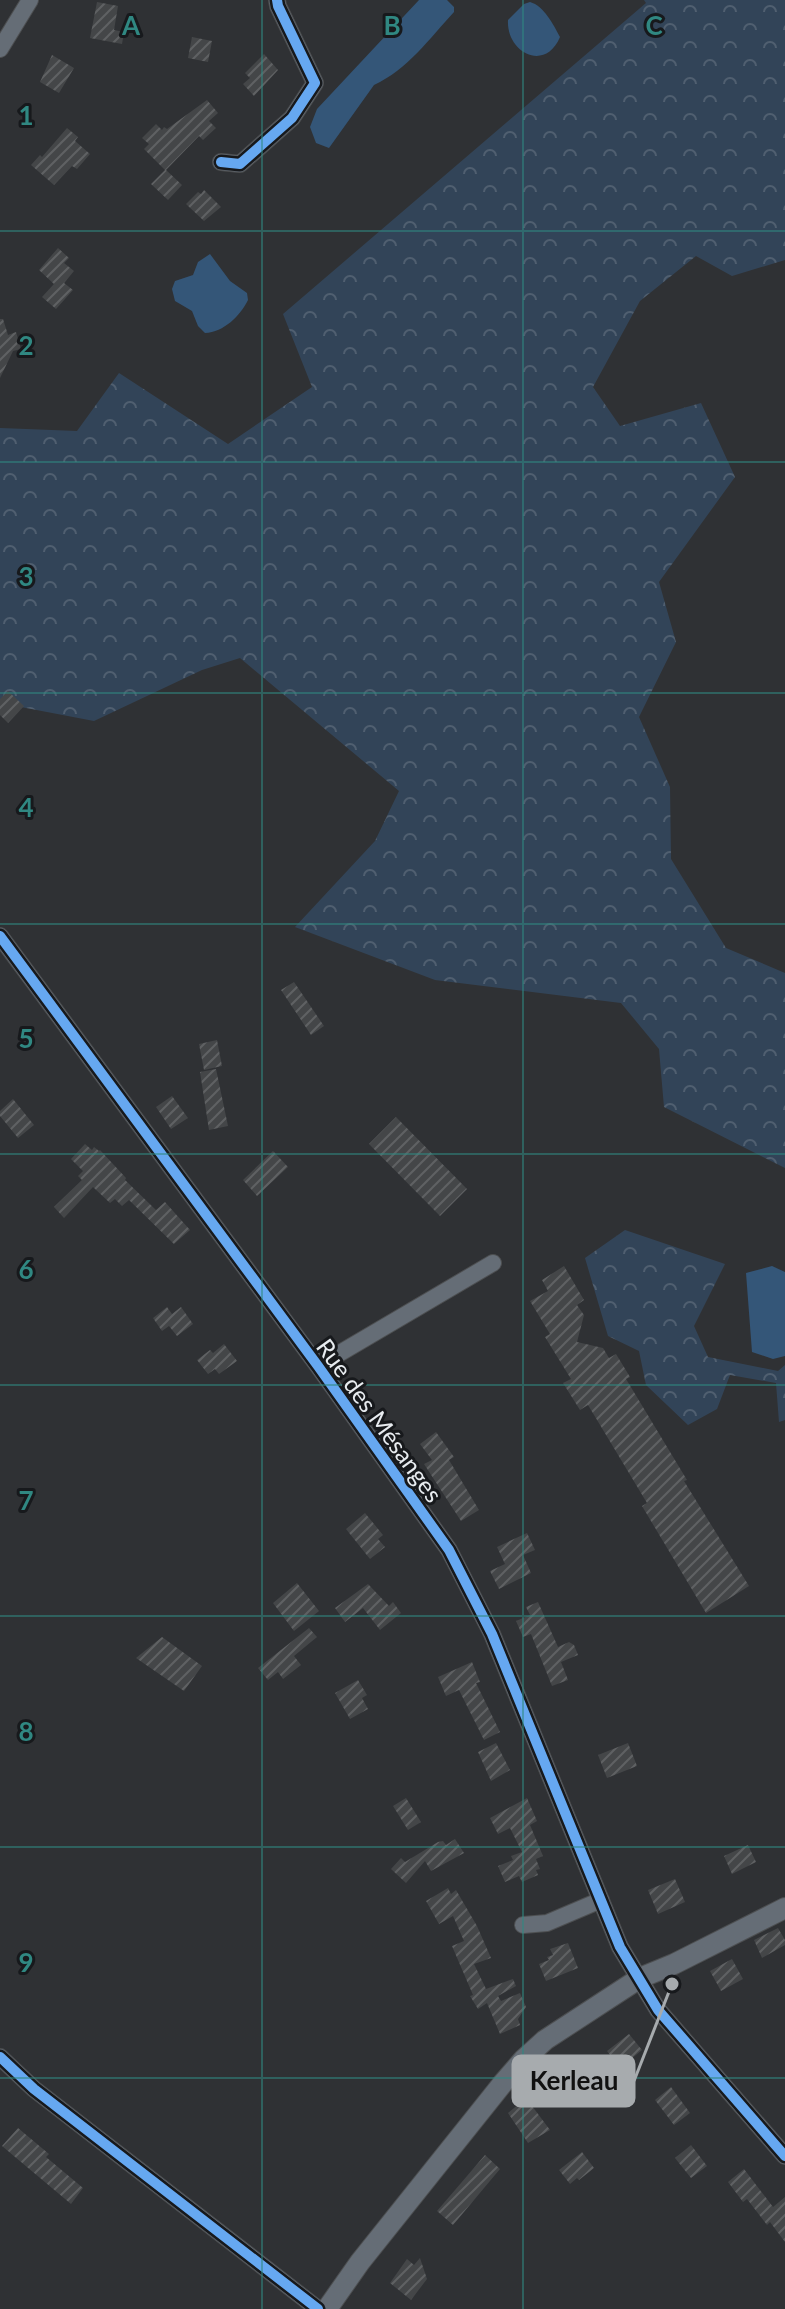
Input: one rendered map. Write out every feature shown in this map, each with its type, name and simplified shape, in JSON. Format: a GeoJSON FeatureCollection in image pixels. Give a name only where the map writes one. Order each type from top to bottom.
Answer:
{"type":"FeatureCollection","features":[{"type":"Feature","properties":{"kind":"street"},"geometry":{"type":"LineString","coordinates":[[0,49],[30,0]]}},
{"type":"Feature","properties":{"kind":"street"},"geometry":{"type":"LineString","coordinates":[[221,162],[240,164],[292,118],[315,83],[278,3]]}},
{"type":"Feature","properties":{"kind":"street","name":"Rue des Mésanges"},"geometry":{"type":"LineString","coordinates":[[0,936],[318,1366],[449,1550],[518,1695],[620,1947],[658,2010],[785,2156]]}},
{"type":"Feature","properties":{"kind":"street"},"geometry":{"type":"LineString","coordinates":[[318,1366],[493,1263]]}},
{"type":"Feature","properties":{"kind":"street"},"geometry":{"type":"LineString","coordinates":[[523,1925],[547,1923],[601,1900]]}},
{"type":"Feature","properties":{"kind":"street"},"geometry":{"type":"LineString","coordinates":[[327,2309],[370,2250],[523,2060],[573,2020],[640,1978],[785,1908]]}},
{"type":"Feature","properties":{"kind":"street"},"geometry":{"type":"LineString","coordinates":[[0,2057],[34,2089],[318,2309]]}},
{"type":"Feature","properties":{"kind":"green space"},"geometry":{"type":"Polygon","coordinates":[[[644,0],[785,0],[785,260],[732,276],[696,256],[640,301],[593,387],[620,426],[701,403],[735,477],[659,582],[676,642],[639,717],[670,787],[671,859],[726,948],[785,973],[785,1168],[664,1107],[659,1049],[621,1003],[435,980],[295,927],[375,841],[399,791],[240,658],[202,670],[94,721],[0,703],[0,428],[77,431],[119,373],[228,444],[312,387],[283,314],[646,3],[644,0]]]}},
{"type":"Feature","properties":{"kind":"green space"},"geometry":{"type":"Polygon","coordinates":[[[625,1230],[725,1264],[694,1326],[708,1357],[778,1371],[785,1365],[785,1420],[779,1422],[776,1383],[730,1375],[717,1409],[688,1425],[646,1385],[639,1351],[608,1336],[585,1258],[625,1230]]]}},
{"type":"Feature","properties":{"kind":"shaded area"},"geometry":{"type":"Polygon","coordinates":[[[419,0],[447,0],[454,7],[454,12],[407,62],[374,85],[329,148],[316,143],[310,127],[317,109],[419,0]]]}},
{"type":"Feature","properties":{"kind":"shaded area"},"geometry":{"type":"Polygon","coordinates":[[[530,2],[544,11],[560,37],[553,48],[536,56],[520,49],[509,31],[508,20],[530,2]]]}},
{"type":"Feature","properties":{"kind":"shaded area"},"geometry":{"type":"Polygon","coordinates":[[[210,254],[230,281],[247,293],[248,300],[231,322],[219,330],[205,333],[198,326],[192,311],[175,301],[172,289],[175,281],[193,275],[198,262],[210,254]]]}},
{"type":"Feature","properties":{"kind":"shaded area"},"geometry":{"type":"Polygon","coordinates":[[[772,1266],[785,1272],[785,1356],[773,1359],[752,1352],[746,1273],[772,1266]]]}},
{"type":"Feature","properties":{"kind":"building"},"geometry":{"type":"Polygon","coordinates":[[[97,2],[118,6],[114,30],[124,32],[122,44],[90,38],[97,2]]]}},
{"type":"Feature","properties":{"kind":"building"},"geometry":{"type":"Polygon","coordinates":[[[192,37],[212,41],[208,62],[188,58],[192,37]]]}},
{"type":"Feature","properties":{"kind":"building"},"geometry":{"type":"Polygon","coordinates":[[[264,54],[278,70],[254,96],[243,84],[250,78],[245,73],[264,54]]]}},
{"type":"Feature","properties":{"kind":"building"},"geometry":{"type":"Polygon","coordinates":[[[52,55],[74,68],[59,93],[40,82],[52,55]]]}},
{"type":"Feature","properties":{"kind":"building"},"geometry":{"type":"Polygon","coordinates":[[[207,100],[218,113],[209,121],[216,128],[203,140],[199,136],[166,170],[182,185],[168,200],[151,184],[165,170],[144,149],[149,144],[142,138],[156,124],[162,130],[164,127],[167,129],[207,100]]]}},
{"type":"Feature","properties":{"kind":"building"},"geometry":{"type":"Polygon","coordinates":[[[67,128],[78,137],[75,141],[90,154],[77,169],[72,166],[54,185],[31,165],[67,128]]]}},
{"type":"Feature","properties":{"kind":"building"},"geometry":{"type":"Polygon","coordinates":[[[204,190],[221,207],[204,221],[186,204],[204,190]]]}},
{"type":"Feature","properties":{"kind":"building"},"geometry":{"type":"Polygon","coordinates":[[[58,248],[69,258],[64,263],[74,271],[64,283],[73,290],[56,309],[42,297],[54,284],[39,270],[58,248]]]}},
{"type":"Feature","properties":{"kind":"building"},"geometry":{"type":"Polygon","coordinates":[[[0,319],[3,319],[8,335],[16,332],[21,349],[13,351],[0,378],[0,319]]]}},
{"type":"Feature","properties":{"kind":"building"},"geometry":{"type":"Polygon","coordinates":[[[8,691],[24,706],[8,723],[0,715],[0,699],[8,691]]]}},
{"type":"Feature","properties":{"kind":"building"},"geometry":{"type":"Polygon","coordinates":[[[294,982],[324,1026],[311,1035],[281,990],[294,982]]]}},
{"type":"Feature","properties":{"kind":"building"},"geometry":{"type":"Polygon","coordinates":[[[217,1040],[222,1066],[204,1070],[199,1044],[217,1040]]]}},
{"type":"Feature","properties":{"kind":"building"},"geometry":{"type":"Polygon","coordinates":[[[216,1069],[228,1126],[209,1130],[200,1072],[216,1069]]]}},
{"type":"Feature","properties":{"kind":"building"},"geometry":{"type":"Polygon","coordinates":[[[172,1096],[188,1118],[171,1129],[156,1107],[172,1096]]]}},
{"type":"Feature","properties":{"kind":"building"},"geometry":{"type":"Polygon","coordinates":[[[13,1099],[34,1125],[18,1138],[0,1116],[0,1111],[13,1099]]]}},
{"type":"Feature","properties":{"kind":"building"},"geometry":{"type":"Polygon","coordinates":[[[396,1117],[467,1189],[440,1216],[369,1144],[396,1117]]]}},
{"type":"Feature","properties":{"kind":"building"},"geometry":{"type":"Polygon","coordinates":[[[85,1144],[92,1150],[94,1147],[100,1150],[156,1210],[165,1202],[190,1230],[174,1244],[129,1200],[122,1206],[115,1199],[110,1203],[93,1187],[64,1218],[54,1207],[82,1180],[78,1176],[83,1171],[71,1159],[85,1144]]]}},
{"type":"Feature","properties":{"kind":"building"},"geometry":{"type":"Polygon","coordinates":[[[273,1151],[288,1167],[257,1196],[243,1180],[273,1151]]]}},
{"type":"Feature","properties":{"kind":"building"},"geometry":{"type":"Polygon","coordinates":[[[564,1266],[584,1300],[577,1305],[584,1315],[577,1342],[603,1348],[609,1358],[616,1354],[630,1377],[626,1379],[687,1480],[684,1481],[749,1586],[706,1613],[642,1506],[647,1503],[588,1405],[580,1410],[563,1383],[571,1379],[545,1337],[550,1334],[530,1301],[548,1291],[542,1280],[564,1266]]]}},
{"type":"Feature","properties":{"kind":"building"},"geometry":{"type":"Polygon","coordinates":[[[167,1307],[172,1314],[181,1307],[193,1324],[177,1336],[169,1326],[162,1331],[153,1318],[167,1307]]]}},
{"type":"Feature","properties":{"kind":"building"},"geometry":{"type":"Polygon","coordinates":[[[224,1344],[237,1361],[219,1374],[215,1369],[208,1374],[197,1360],[224,1344]]]}},
{"type":"Feature","properties":{"kind":"building"},"geometry":{"type":"Polygon","coordinates":[[[436,1432],[454,1457],[449,1460],[479,1510],[461,1521],[424,1464],[432,1460],[420,1444],[436,1432]]]}},
{"type":"Feature","properties":{"kind":"building"},"geometry":{"type":"Polygon","coordinates":[[[365,1513],[383,1535],[378,1539],[385,1547],[370,1559],[346,1529],[365,1513]]]}},
{"type":"Feature","properties":{"kind":"building"},"geometry":{"type":"Polygon","coordinates":[[[527,1533],[535,1550],[523,1555],[531,1573],[499,1589],[490,1571],[505,1564],[497,1547],[527,1533]]]}},
{"type":"Feature","properties":{"kind":"building"},"geometry":{"type":"Polygon","coordinates":[[[297,1583],[319,1611],[294,1631],[273,1603],[297,1583]]]}},
{"type":"Feature","properties":{"kind":"building"},"geometry":{"type":"Polygon","coordinates":[[[368,1584],[389,1606],[393,1602],[401,1613],[380,1630],[363,1608],[345,1622],[335,1608],[368,1584]]]}},
{"type":"Feature","properties":{"kind":"building"},"geometry":{"type":"Polygon","coordinates":[[[538,1602],[558,1647],[569,1642],[574,1645],[578,1655],[561,1662],[568,1680],[552,1686],[531,1634],[523,1637],[516,1621],[530,1615],[526,1607],[538,1602]]]}},
{"type":"Feature","properties":{"kind":"building"},"geometry":{"type":"Polygon","coordinates":[[[309,1628],[317,1637],[294,1656],[301,1665],[283,1679],[278,1672],[268,1680],[258,1668],[309,1628]]]}},
{"type":"Feature","properties":{"kind":"building"},"geometry":{"type":"Polygon","coordinates":[[[162,1637],[202,1666],[184,1691],[136,1658],[162,1637]]]}},
{"type":"Feature","properties":{"kind":"building"},"geometry":{"type":"Polygon","coordinates":[[[472,1662],[480,1682],[476,1683],[500,1732],[484,1740],[459,1690],[446,1696],[438,1677],[472,1662]]]}},
{"type":"Feature","properties":{"kind":"building"},"geometry":{"type":"Polygon","coordinates":[[[358,1680],[367,1695],[362,1698],[368,1709],[350,1719],[335,1693],[358,1680]]]}},
{"type":"Feature","properties":{"kind":"building"},"geometry":{"type":"Polygon","coordinates":[[[496,1743],[510,1770],[491,1781],[478,1752],[496,1743]]]}},
{"type":"Feature","properties":{"kind":"building"},"geometry":{"type":"Polygon","coordinates":[[[628,1743],[637,1766],[607,1778],[598,1755],[628,1743]]]}},
{"type":"Feature","properties":{"kind":"building"},"geometry":{"type":"Polygon","coordinates":[[[406,1798],[421,1822],[408,1830],[393,1806],[406,1798]]]}},
{"type":"Feature","properties":{"kind":"building"},"geometry":{"type":"Polygon","coordinates":[[[527,1798],[537,1821],[530,1825],[543,1856],[536,1859],[540,1869],[536,1870],[538,1875],[522,1882],[519,1876],[505,1882],[498,1866],[522,1852],[510,1828],[498,1834],[490,1818],[527,1798]]]}},
{"type":"Feature","properties":{"kind":"building"},"geometry":{"type":"Polygon","coordinates":[[[455,1839],[464,1853],[431,1871],[425,1861],[406,1883],[391,1869],[401,1858],[405,1862],[438,1842],[443,1841],[446,1845],[455,1839]]]}},
{"type":"Feature","properties":{"kind":"building"},"geometry":{"type":"Polygon","coordinates":[[[748,1845],[756,1862],[732,1874],[724,1856],[748,1845]]]}},
{"type":"Feature","properties":{"kind":"building"},"geometry":{"type":"Polygon","coordinates":[[[675,1879],[685,1902],[658,1914],[648,1890],[675,1879]]]}},
{"type":"Feature","properties":{"kind":"building"},"geometry":{"type":"Polygon","coordinates":[[[448,1888],[451,1894],[456,1890],[491,1958],[474,1964],[486,1989],[513,1979],[516,1986],[498,1996],[501,2001],[520,1993],[526,2007],[518,2019],[520,2025],[500,2034],[487,2003],[478,2009],[470,1996],[473,1995],[452,1946],[464,1941],[453,1916],[439,1924],[426,1901],[448,1888]]]}},
{"type":"Feature","properties":{"kind":"building"},"geometry":{"type":"Polygon","coordinates":[[[778,1928],[785,1945],[762,1958],[754,1940],[778,1928]]]}},
{"type":"Feature","properties":{"kind":"building"},"geometry":{"type":"Polygon","coordinates":[[[568,1943],[578,1968],[546,1981],[539,1964],[553,1955],[550,1949],[568,1943]]]}},
{"type":"Feature","properties":{"kind":"building"},"geometry":{"type":"Polygon","coordinates":[[[732,1959],[743,1979],[721,1991],[710,1971],[732,1959]]]}},
{"type":"Feature","properties":{"kind":"building"},"geometry":{"type":"Polygon","coordinates":[[[629,2034],[642,2050],[620,2068],[607,2051],[629,2034]]]}},
{"type":"Feature","properties":{"kind":"building"},"geometry":{"type":"Polygon","coordinates":[[[671,2087],[690,2113],[674,2125],[655,2100],[671,2087]]]}},
{"type":"Feature","properties":{"kind":"building"},"geometry":{"type":"Polygon","coordinates":[[[526,2098],[550,2130],[528,2143],[508,2113],[526,2098]]]}},
{"type":"Feature","properties":{"kind":"building"},"geometry":{"type":"Polygon","coordinates":[[[18,2128],[83,2188],[71,2204],[2,2146],[18,2128]]]}},
{"type":"Feature","properties":{"kind":"building"},"geometry":{"type":"Polygon","coordinates":[[[691,2145],[707,2166],[691,2178],[675,2158],[691,2145]]]}},
{"type":"Feature","properties":{"kind":"building"},"geometry":{"type":"Polygon","coordinates":[[[582,2152],[594,2168],[570,2184],[559,2170],[582,2152]]]}},
{"type":"Feature","properties":{"kind":"building"},"geometry":{"type":"Polygon","coordinates":[[[485,2155],[500,2169],[453,2225],[437,2211],[485,2155]]]}},
{"type":"Feature","properties":{"kind":"building"},"geometry":{"type":"Polygon","coordinates":[[[744,2169],[773,2207],[785,2197],[785,2242],[747,2199],[743,2202],[728,2182],[744,2169]]]}},
{"type":"Feature","properties":{"kind":"building"},"geometry":{"type":"Polygon","coordinates":[[[420,2258],[427,2279],[411,2300],[390,2283],[407,2259],[414,2265],[420,2258]]]}},
{"type":"Feature","properties":{"kind":"cycle path"},"geometry":{"type":"LineString","coordinates":[[221,162],[240,164],[292,118],[315,83],[277,0]]}},
{"type":"Feature","properties":{"kind":"cycle path"},"geometry":{"type":"LineString","coordinates":[[0,936],[318,1366],[449,1550],[492,1634],[620,1947],[658,2010],[785,2156]]}},
{"type":"Feature","properties":{"kind":"cycle path"},"geometry":{"type":"LineString","coordinates":[[0,2057],[34,2089],[318,2309]]}},
{"type":"Feature","properties":{"kind":"place","name":"Kerleau"},"geometry":{"type":"Point","coordinates":[672,1984]}}]}
